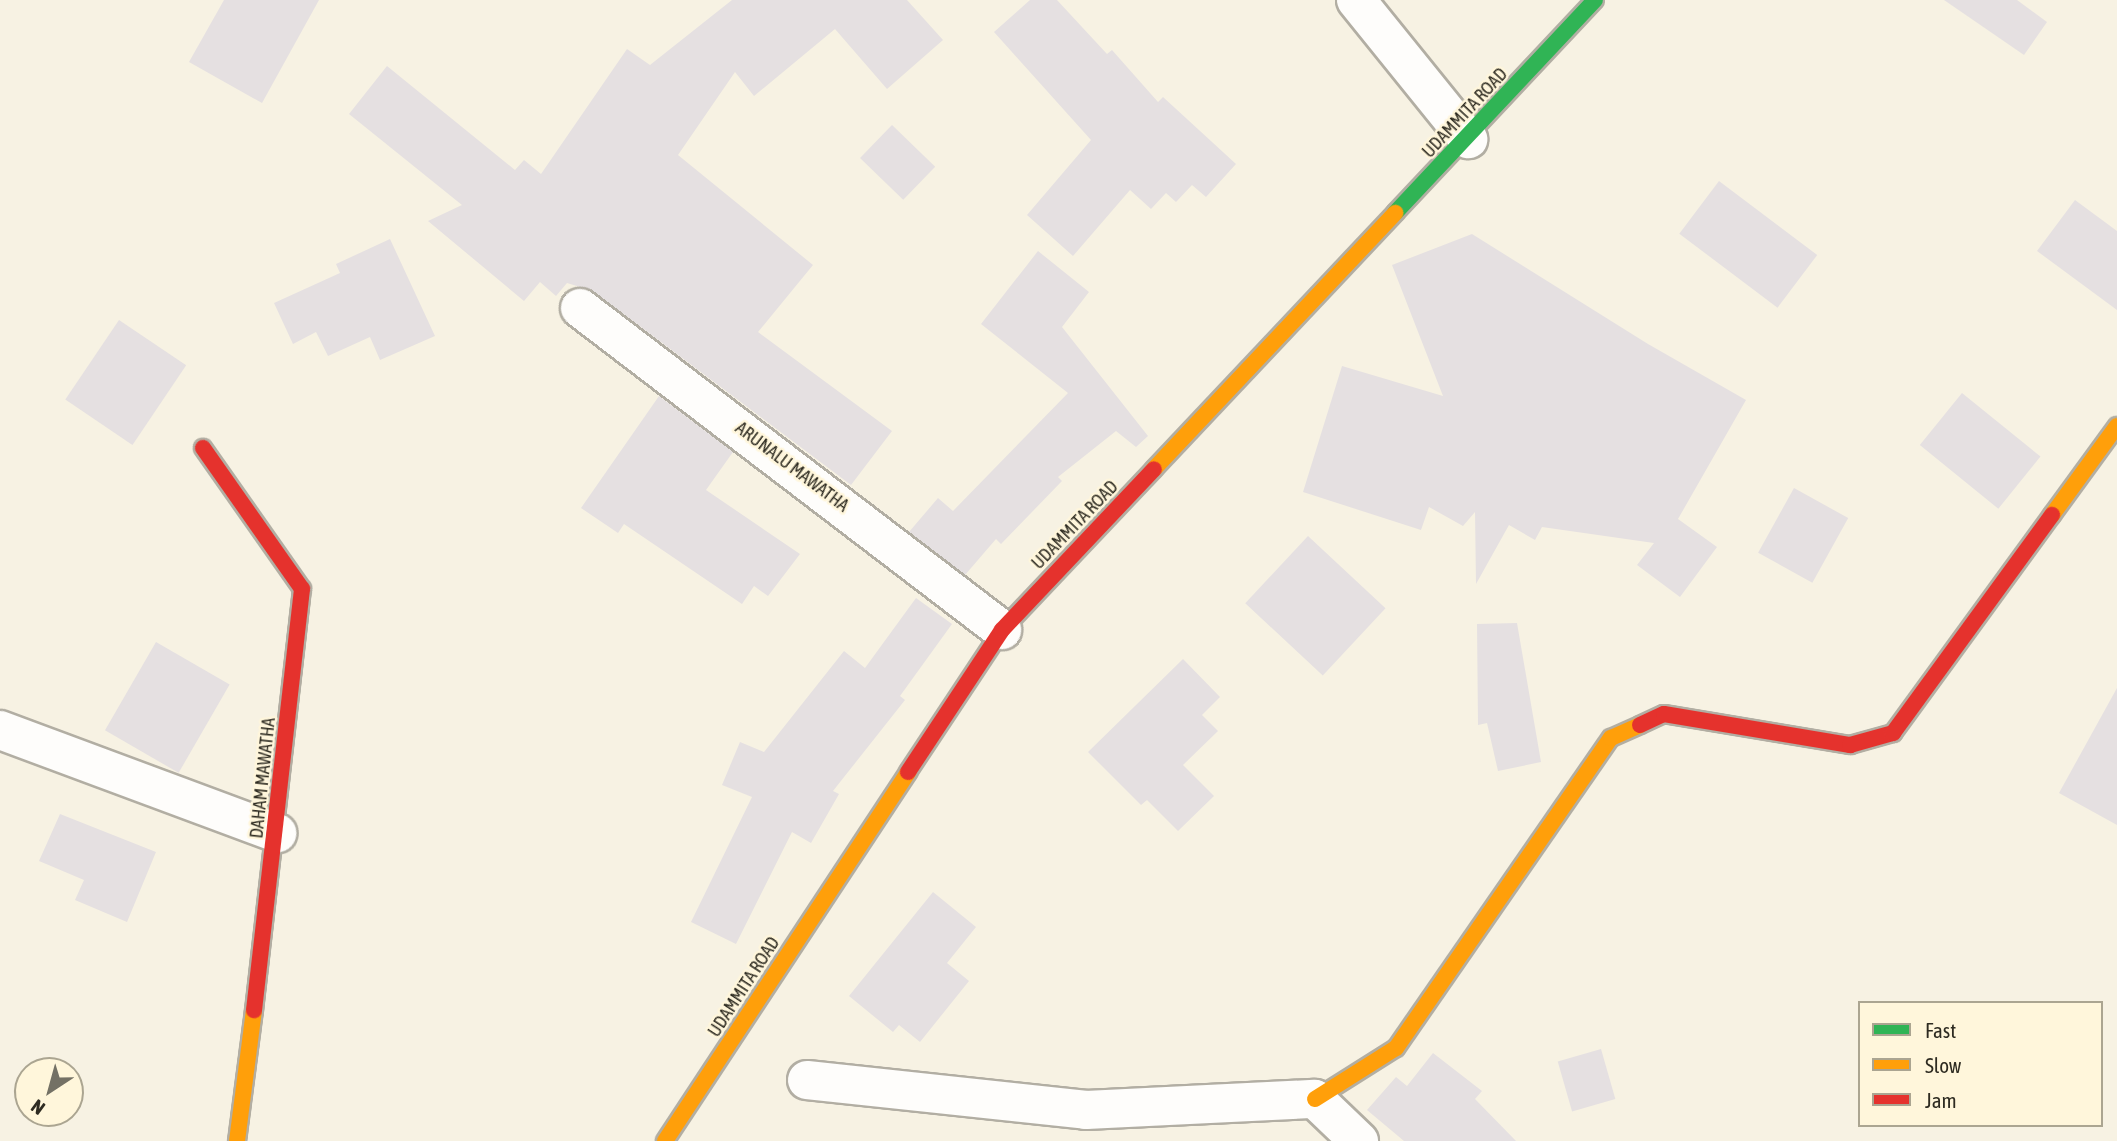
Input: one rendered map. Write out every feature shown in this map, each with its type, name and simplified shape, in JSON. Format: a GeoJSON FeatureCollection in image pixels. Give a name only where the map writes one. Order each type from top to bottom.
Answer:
{"type":"FeatureCollection","features":[{"type":"Feature","properties":{"kind":"street"},"geometry":{"type":"LineString","coordinates":[[1356,0],[1468,139]]}},
{"type":"Feature","properties":{"kind":"street","name":"UDAMMITA ROAD"},"geometry":{"type":"LineString","coordinates":[[666,1141],[1002,630],[1468,139],[1595,0]]}},
{"type":"Feature","properties":{"kind":"street","name":"ARUNALU MAWATHA"},"geometry":{"type":"LineString","coordinates":[[580,307],[1002,630]]}},
{"type":"Feature","properties":{"kind":"street"},"geometry":{"type":"LineString","coordinates":[[807,1080],[1086,1110],[1315,1099],[1396,1048],[1611,738],[1664,714],[1850,744],[1893,733],[2117,426]]}},
{"type":"Feature","properties":{"kind":"street","name":"DAHAM MAWATHA"},"geometry":{"type":"LineString","coordinates":[[203,448],[302,589],[277,833],[237,1141]]}},
{"type":"Feature","properties":{"kind":"street"},"geometry":{"type":"LineString","coordinates":[[0,730],[277,833]]}},
{"type":"Feature","properties":{"kind":"street"},"geometry":{"type":"LineString","coordinates":[[1315,1099],[1359,1141]]}},
{"type":"Feature","properties":{"kind":"building"},"geometry":{"type":"Polygon","coordinates":[[[224,0],[319,0],[262,103],[189,62],[224,0]]]}},
{"type":"Feature","properties":{"kind":"building"},"geometry":{"type":"Polygon","coordinates":[[[732,0],[907,0],[943,40],[887,89],[835,29],[754,96],[735,72],[678,155],[813,265],[758,332],[892,431],[851,485],[593,291],[567,283],[556,296],[540,282],[524,301],[428,221],[462,205],[349,114],[387,66],[515,170],[524,160],[541,174],[627,49],[650,65],[732,0]]]}},
{"type":"Feature","properties":{"kind":"building"},"geometry":{"type":"Polygon","coordinates":[[[1030,0],[1057,0],[1107,54],[1112,50],[1158,102],[1163,97],[1236,164],[1206,197],[1192,185],[1176,202],[1166,193],[1151,209],[1130,190],[1073,256],[1027,215],[1091,140],[994,32],[1030,0]]]}},
{"type":"Feature","properties":{"kind":"building"},"geometry":{"type":"Polygon","coordinates":[[[1944,0],[2017,0],[2047,22],[2024,55],[1944,0]]]}},
{"type":"Feature","properties":{"kind":"building"},"geometry":{"type":"Polygon","coordinates":[[[892,125],[935,167],[903,200],[860,158],[892,125]]]}},
{"type":"Feature","properties":{"kind":"building"},"geometry":{"type":"Polygon","coordinates":[[[1719,181],[1817,255],[1778,308],[1679,234],[1719,181]]]}},
{"type":"Feature","properties":{"kind":"building"},"geometry":{"type":"Polygon","coordinates":[[[2075,200],[2117,231],[2117,310],[2037,251],[2075,200]]]}},
{"type":"Feature","properties":{"kind":"building"},"geometry":{"type":"Polygon","coordinates":[[[1472,234],[1648,344],[1746,400],[1678,519],[1717,547],[1680,597],[1637,565],[1654,543],[1542,527],[1535,540],[1509,525],[1476,584],[1475,512],[1463,526],[1429,507],[1421,530],[1303,492],[1342,366],[1443,396],[1392,265],[1472,234]]]}},
{"type":"Feature","properties":{"kind":"building"},"geometry":{"type":"Polygon","coordinates":[[[390,239],[435,336],[380,360],[370,337],[328,356],[316,332],[293,344],[274,303],[340,273],[336,264],[390,239]]]}},
{"type":"Feature","properties":{"kind":"building"},"geometry":{"type":"Polygon","coordinates":[[[1038,251],[1089,292],[1062,327],[1148,436],[1136,447],[1116,431],[1058,477],[1062,481],[1001,544],[996,539],[965,575],[909,532],[938,498],[953,511],[1068,393],[981,324],[1038,251]]]}},
{"type":"Feature","properties":{"kind":"building"},"geometry":{"type":"Polygon","coordinates":[[[119,320],[186,365],[132,445],[65,400],[119,320]]]}},
{"type":"Feature","properties":{"kind":"building"},"geometry":{"type":"Polygon","coordinates":[[[1962,393],[2040,457],[1998,509],[1920,445],[1962,393]]]}},
{"type":"Feature","properties":{"kind":"building"},"geometry":{"type":"Polygon","coordinates":[[[659,396],[733,452],[706,490],[800,554],[768,596],[754,586],[742,604],[624,524],[618,533],[581,508],[659,396]]]}},
{"type":"Feature","properties":{"kind":"building"},"geometry":{"type":"Polygon","coordinates":[[[1794,488],[1848,518],[1812,583],[1758,553],[1794,488]]]}},
{"type":"Feature","properties":{"kind":"building"},"geometry":{"type":"Polygon","coordinates":[[[1308,536],[1386,608],[1323,676],[1245,603],[1308,536]]]}},
{"type":"Feature","properties":{"kind":"building"},"geometry":{"type":"Polygon","coordinates":[[[916,598],[952,624],[900,696],[905,700],[833,791],[839,794],[811,843],[792,832],[736,944],[691,922],[752,797],[722,785],[740,742],[764,752],[844,651],[865,668],[916,598]]]}},
{"type":"Feature","properties":{"kind":"building"},"geometry":{"type":"Polygon","coordinates":[[[1517,623],[1541,762],[1498,771],[1487,723],[1478,725],[1477,624],[1517,623]]]}},
{"type":"Feature","properties":{"kind":"building"},"geometry":{"type":"Polygon","coordinates":[[[156,642],[230,684],[179,773],[105,730],[156,642]]]}},
{"type":"Feature","properties":{"kind":"building"},"geometry":{"type":"Polygon","coordinates":[[[1183,659],[1220,697],[1202,715],[1218,731],[1183,765],[1214,796],[1178,831],[1147,800],[1141,805],[1088,752],[1183,659]]]}},
{"type":"Feature","properties":{"kind":"building"},"geometry":{"type":"Polygon","coordinates":[[[2117,688],[2117,825],[2059,793],[2117,688]]]}},
{"type":"Feature","properties":{"kind":"building"},"geometry":{"type":"Polygon","coordinates":[[[60,814],[156,852],[127,922],[75,900],[84,880],[39,861],[60,814]]]}},
{"type":"Feature","properties":{"kind":"building"},"geometry":{"type":"Polygon","coordinates":[[[933,892],[976,927],[947,963],[969,981],[920,1042],[899,1025],[893,1032],[849,996],[933,892]]]}},
{"type":"Feature","properties":{"kind":"building"},"geometry":{"type":"Polygon","coordinates":[[[1601,1049],[1615,1099],[1572,1111],[1558,1061],[1601,1049]]]}},
{"type":"Feature","properties":{"kind":"building"},"geometry":{"type":"Polygon","coordinates":[[[1433,1053],[1482,1091],[1475,1099],[1516,1141],[1404,1141],[1367,1110],[1396,1077],[1407,1086],[1433,1053]]]}},
{"type":"Feature","properties":{"kind":"traffic: fast"},"geometry":{"type":"LineString","coordinates":[[1395,213],[1595,0]]}},
{"type":"Feature","properties":{"kind":"traffic: slow"},"geometry":{"type":"LineString","coordinates":[[1154,469],[1395,213]]}},
{"type":"Feature","properties":{"kind":"traffic: slow"},"geometry":{"type":"LineString","coordinates":[[2052,515],[2117,426]]}},
{"type":"Feature","properties":{"kind":"traffic: slow"},"geometry":{"type":"LineString","coordinates":[[1315,1099],[1396,1048],[1611,738],[1640,725]]}},
{"type":"Feature","properties":{"kind":"traffic: slow"},"geometry":{"type":"LineString","coordinates":[[665,1141],[908,772]]}},
{"type":"Feature","properties":{"kind":"traffic: slow"},"geometry":{"type":"LineString","coordinates":[[237,1141],[254,1010]]}},
{"type":"Feature","properties":{"kind":"traffic: jam"},"geometry":{"type":"LineString","coordinates":[[203,448],[302,589],[254,1010]]}},
{"type":"Feature","properties":{"kind":"traffic: jam"},"geometry":{"type":"LineString","coordinates":[[908,772],[1002,630],[1154,469]]}},
{"type":"Feature","properties":{"kind":"traffic: jam"},"geometry":{"type":"LineString","coordinates":[[1640,725],[1664,714],[1850,745],[1893,733],[2052,515]]}}]}
